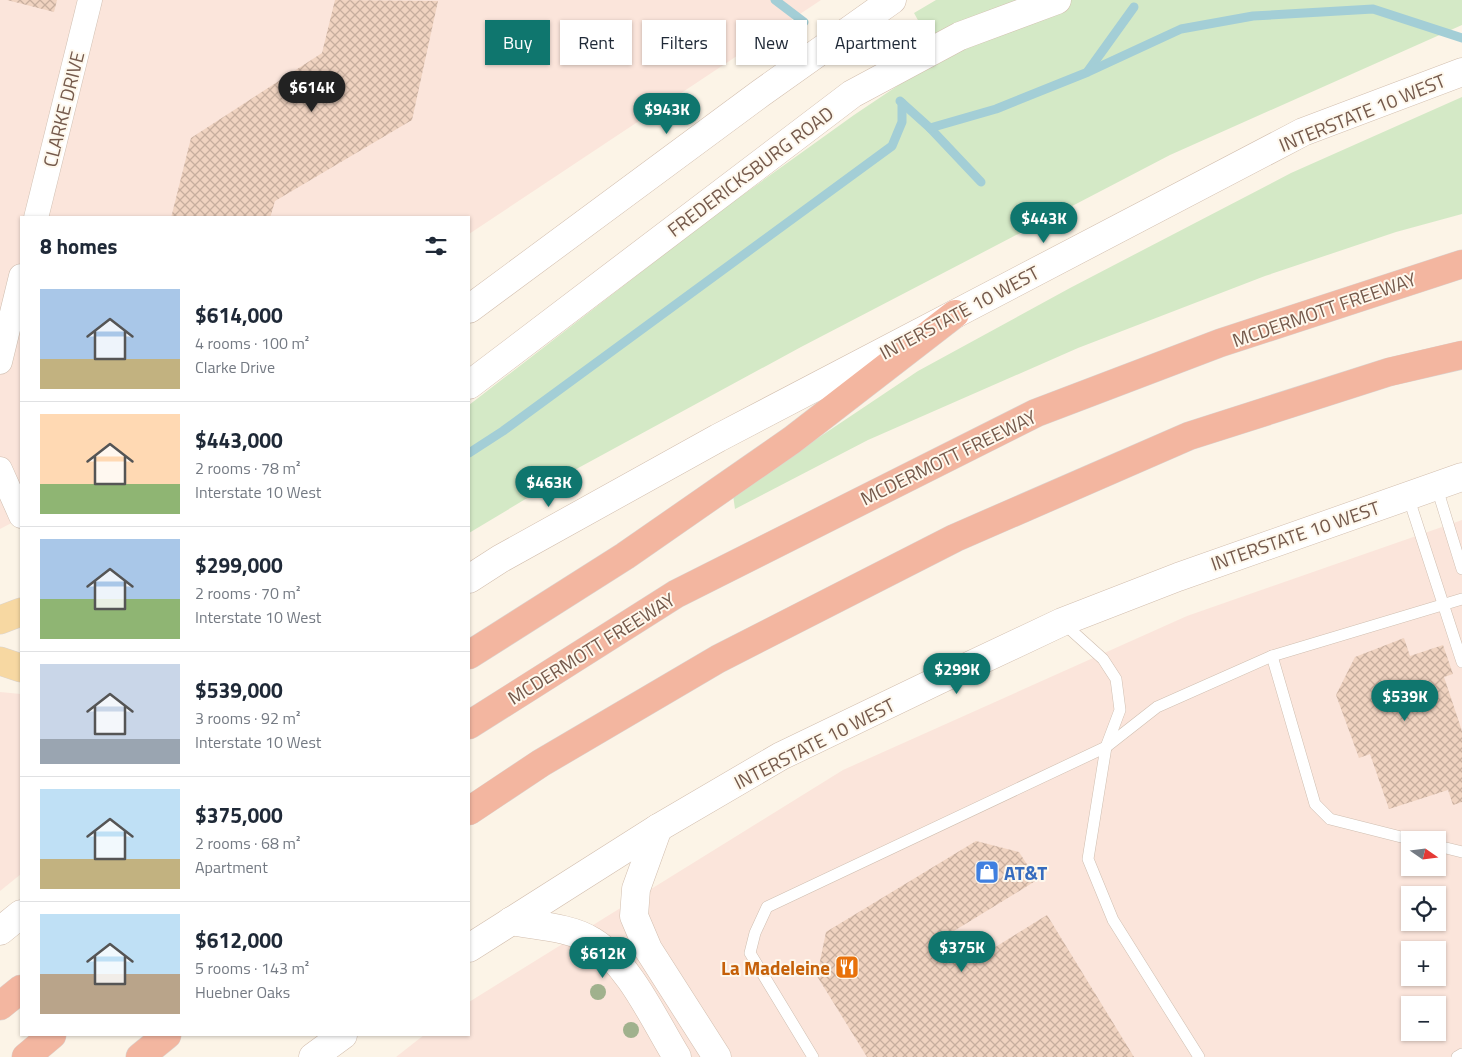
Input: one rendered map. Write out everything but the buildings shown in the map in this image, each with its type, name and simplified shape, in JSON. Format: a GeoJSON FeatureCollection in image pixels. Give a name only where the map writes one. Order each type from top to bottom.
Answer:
{"type":"FeatureCollection","features":[{"type":"Feature","properties":{"kind":"highway","name":"MCDERMOTT FREEWAY"},"geometry":{"type":"LineString","coordinates":[[470,724],[676,594],[1036,413],[1220,344],[1462,264]]}},
{"type":"Feature","properties":{"kind":"highway"},"geometry":{"type":"LineString","coordinates":[[470,654],[625,556],[792,440],[955,314]]}},
{"type":"Feature","properties":{"kind":"highway"},"geometry":{"type":"LineString","coordinates":[[470,810],[541,763],[718,659],[955,538],[1190,436],[1389,372],[1462,355]]}},
{"type":"Feature","properties":{"kind":"highway"},"geometry":{"type":"LineString","coordinates":[[0,1006],[20,990]]}},
{"type":"Feature","properties":{"kind":"highway"},"geometry":{"type":"LineString","coordinates":[[26,1057],[51,1036]]}},
{"type":"Feature","properties":{"kind":"highway"},"geometry":{"type":"LineString","coordinates":[[140,1057],[166,1036]]}},
{"type":"Feature","properties":{"kind":"main road"},"geometry":{"type":"LineString","coordinates":[[470,308],[753,98],[892,0]]}},
{"type":"Feature","properties":{"kind":"main road","name":"FREDERICKSBURG ROAD"},"geometry":{"type":"LineString","coordinates":[[470,384],[852,94],[960,36],[1056,0]]}},
{"type":"Feature","properties":{"kind":"main road","name":"INTERSTATE 10 WEST"},"geometry":{"type":"LineString","coordinates":[[470,578],[500,559],[718,438],[1303,132],[1462,72]]}},
{"type":"Feature","properties":{"kind":"main road","name":"INTERSTATE 10 WEST"},"geometry":{"type":"LineString","coordinates":[[470,947],[658,828],[781,756],[1062,622],[1236,555],[1408,496],[1436,484],[1462,477]]}},
{"type":"Feature","properties":{"kind":"main road"},"geometry":{"type":"LineString","coordinates":[[0,620],[20,612]]}},
{"type":"Feature","properties":{"kind":"main road"},"geometry":{"type":"LineString","coordinates":[[0,661],[20,668]]}},
{"type":"Feature","properties":{"kind":"main road"},"geometry":{"type":"LineString","coordinates":[[658,828],[636,889],[634,916],[648,949],[717,1057]]}},
{"type":"Feature","properties":{"kind":"main road"},"geometry":{"type":"LineString","coordinates":[[0,931],[20,915]]}},
{"type":"Feature","properties":{"kind":"main road"},"geometry":{"type":"LineString","coordinates":[[511,921],[570,932],[592,940],[622,968],[677,1057]]}},
{"type":"Feature","properties":{"kind":"main road"},"geometry":{"type":"LineString","coordinates":[[313,1057],[342,1036]]}},
{"type":"Feature","properties":{"kind":"street","name":"CLARKE DRIVE"},"geometry":{"type":"LineString","coordinates":[[36,216],[90,0]]}},
{"type":"Feature","properties":{"kind":"street"},"geometry":{"type":"LineString","coordinates":[[0,362],[20,280]]}},
{"type":"Feature","properties":{"kind":"street"},"geometry":{"type":"LineString","coordinates":[[0,469],[20,514]]}},
{"type":"Feature","properties":{"kind":"lane"},"geometry":{"type":"LineString","coordinates":[[1436,484],[1462,569]]}},
{"type":"Feature","properties":{"kind":"lane"},"geometry":{"type":"LineString","coordinates":[[1408,496],[1462,662]]}},
{"type":"Feature","properties":{"kind":"lane"},"geometry":{"type":"LineString","coordinates":[[813,1057],[750,953],[755,932],[767,907],[1106,747],[1157,708],[1272,656],[1462,599]]}},
{"type":"Feature","properties":{"kind":"lane"},"geometry":{"type":"LineString","coordinates":[[1062,622],[1104,659],[1116,679],[1120,710],[1106,747],[1088,859],[1113,920],[1199,1057]]}},
{"type":"Feature","properties":{"kind":"lane"},"geometry":{"type":"LineString","coordinates":[[1272,656],[1315,804],[1330,820],[1401,837]]}},
{"type":"Feature","properties":{"kind":"lane"},"geometry":{"type":"LineString","coordinates":[[1446,848],[1462,852]]}},
{"type":"Feature","properties":{"kind":"lane"},"geometry":{"type":"LineString","coordinates":[[1457,1057],[1462,1054]]}},
{"type":"Feature","properties":{"kind":"shaded area"},"geometry":{"type":"Polygon","coordinates":[[[0,0],[821,0],[791,20],[736,20],[736,57],[726,63],[726,20],[642,20],[642,65],[723,65],[470,233],[470,216],[20,216],[20,519],[0,529],[0,0]]]}},
{"type":"Feature","properties":{"kind":"shaded area"},"geometry":{"type":"Polygon","coordinates":[[[1462,520],[1462,1057],[396,1057],[423,1036],[470,1036],[470,1001],[843,770],[1187,616],[1462,520]]]}},
{"type":"Feature","properties":{"kind":"shaded area"},"geometry":{"type":"Polygon","coordinates":[[[0,692],[20,694],[20,875],[0,891],[0,692]]]}},
{"type":"Feature","properties":{"kind":"green space"},"geometry":{"type":"Polygon","coordinates":[[[936,0],[1462,0],[1462,25],[1170,155],[801,347],[569,473],[470,532],[470,404],[719,212],[854,115],[929,65],[935,65],[935,61],[939,58],[935,51],[935,20],[918,20],[914,13],[936,0]]]}},
{"type":"Feature","properties":{"kind":"green space"},"geometry":{"type":"Polygon","coordinates":[[[1462,97],[1462,214],[1396,232],[1265,276],[1078,348],[868,440],[735,509],[733,495],[918,371],[1070,288],[1291,173],[1462,97]]]}},
{"type":"Feature","properties":{"kind":"waterway"},"geometry":{"type":"LineString","coordinates":[[775,0],[801,20]]}},
{"type":"Feature","properties":{"kind":"waterway"},"geometry":{"type":"LineString","coordinates":[[1088,71],[1134,7]]}},
{"type":"Feature","properties":{"kind":"waterway"},"geometry":{"type":"LineString","coordinates":[[930,128],[996,109],[1088,72],[1181,29],[1253,16],[1373,9],[1462,38]]}},
{"type":"Feature","properties":{"kind":"waterway"},"geometry":{"type":"LineString","coordinates":[[900,101],[930,128],[981,182]]}},
{"type":"Feature","properties":{"kind":"waterway"},"geometry":{"type":"LineString","coordinates":[[470,452],[503,431],[892,146],[902,122],[902,103]]}},
{"type":"Feature","properties":{"kind":"place","name":"AT&T"},"geometry":{"type":"Point","coordinates":[987,872]}},
{"type":"Feature","properties":{"kind":"place","name":"La Madeleine"},"geometry":{"type":"Point","coordinates":[847,967]}}]}
